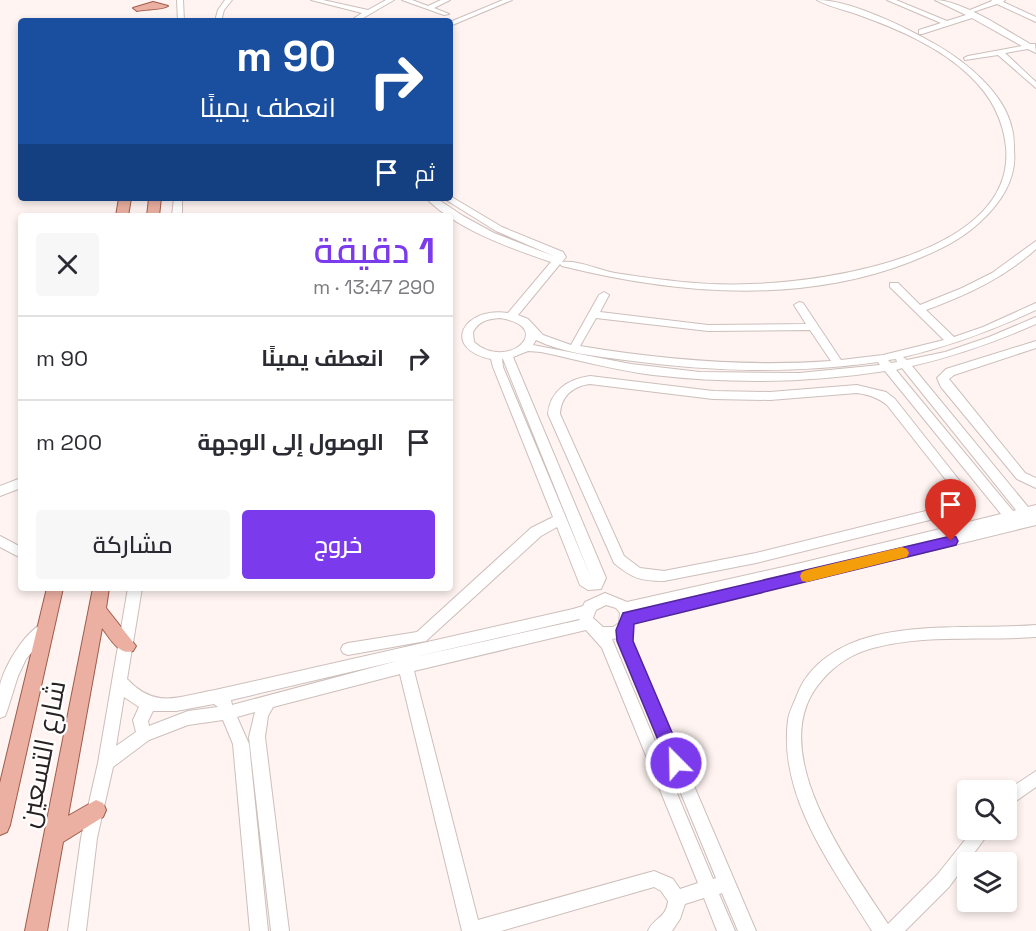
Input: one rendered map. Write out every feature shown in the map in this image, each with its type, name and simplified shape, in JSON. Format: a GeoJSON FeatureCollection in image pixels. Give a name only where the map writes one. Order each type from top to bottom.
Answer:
{"type":"FeatureCollection","features":[{"type":"Feature","properties":{"kind":"main road"},"geometry":{"type":"LineString","coordinates":[[137,4],[163,3],[165,16]]}},
{"type":"Feature","properties":{"kind":"main road","name":"شارع التسعين"},"geometry":{"type":"LineString","coordinates":[[0,825],[54,591]]}},
{"type":"Feature","properties":{"kind":"main road","name":"شارع التسعين"},"geometry":{"type":"LineString","coordinates":[[36,931],[101,591]]}},
{"type":"Feature","properties":{"kind":"main road"},"geometry":{"type":"LineString","coordinates":[[98,611],[127,646]]}},
{"type":"Feature","properties":{"kind":"main road"},"geometry":{"type":"LineString","coordinates":[[54,836],[96,810]]}},
{"type":"Feature","properties":{"kind":"street"},"geometry":{"type":"LineString","coordinates":[[180,0],[181,18]]}},
{"type":"Feature","properties":{"kind":"street"},"geometry":{"type":"LineString","coordinates":[[219,18],[221,10],[229,0]]}},
{"type":"Feature","properties":{"kind":"street"},"geometry":{"type":"LineString","coordinates":[[314,0],[367,12]]}},
{"type":"Feature","properties":{"kind":"street"},"geometry":{"type":"LineString","coordinates":[[358,18],[391,0]]}},
{"type":"Feature","properties":{"kind":"street"},"geometry":{"type":"LineString","coordinates":[[405,0],[446,14]]}},
{"type":"Feature","properties":{"kind":"street"},"geometry":{"type":"LineString","coordinates":[[430,7],[447,0]]}},
{"type":"Feature","properties":{"kind":"street"},"geometry":{"type":"LineString","coordinates":[[453,23],[509,0]]}},
{"type":"Feature","properties":{"kind":"street"},"geometry":{"type":"LineString","coordinates":[[453,215],[481,231],[561,262],[618,275],[705,285],[748,286],[832,279],[868,272],[930,250],[976,221],[994,203],[1005,184],[1010,169],[1012,144],[1004,116],[987,89],[936,47],[878,19],[820,0]]}},
{"type":"Feature","properties":{"kind":"street"},"geometry":{"type":"LineString","coordinates":[[891,0],[948,24]]}},
{"type":"Feature","properties":{"kind":"street"},"geometry":{"type":"LineString","coordinates":[[938,0],[973,13]]}},
{"type":"Feature","properties":{"kind":"street"},"geometry":{"type":"LineString","coordinates":[[948,0],[1034,47]]}},
{"type":"Feature","properties":{"kind":"street"},"geometry":{"type":"LineString","coordinates":[[922,32],[948,24],[998,1],[1036,20]]}},
{"type":"Feature","properties":{"kind":"street"},"geometry":{"type":"LineString","coordinates":[[968,58],[1034,47]]}},
{"type":"Feature","properties":{"kind":"street"},"geometry":{"type":"LineString","coordinates":[[999,52],[1036,86]]}},
{"type":"Feature","properties":{"kind":"street"},"geometry":{"type":"LineString","coordinates":[[434,201],[451,213]]}},
{"type":"Feature","properties":{"kind":"street"},"geometry":{"type":"LineString","coordinates":[[452,201],[499,229],[558,252],[561,257],[561,262],[511,316]]}},
{"type":"Feature","properties":{"kind":"street"},"geometry":{"type":"LineString","coordinates":[[918,309],[955,295],[995,275],[1036,244]]}},
{"type":"Feature","properties":{"kind":"street"},"geometry":{"type":"LineString","coordinates":[[894,285],[952,341]]}},
{"type":"Feature","properties":{"kind":"street"},"geometry":{"type":"LineString","coordinates":[[574,348],[604,295]]}},
{"type":"Feature","properties":{"kind":"street"},"geometry":{"type":"LineString","coordinates":[[799,305],[838,364]]}},
{"type":"Feature","properties":{"kind":"street"},"geometry":{"type":"LineString","coordinates":[[901,360],[998,324],[1036,306]]}},
{"type":"Feature","properties":{"kind":"street"},"geometry":{"type":"LineString","coordinates":[[593,314],[708,328],[813,327]]}},
{"type":"Feature","properties":{"kind":"street"},"geometry":{"type":"LineString","coordinates":[[884,363],[767,368],[648,360],[574,348],[543,340],[532,332],[527,323],[511,316],[485,317],[474,322],[468,331],[468,340],[471,345],[481,352],[502,356],[535,348],[652,371],[710,376],[800,376],[884,363],[965,349],[1035,322]]}},
{"type":"Feature","properties":{"kind":"street"},"geometry":{"type":"LineString","coordinates":[[524,349],[531,341],[532,332]]}},
{"type":"Feature","properties":{"kind":"street"},"geometry":{"type":"LineString","coordinates":[[1036,344],[944,376],[945,384],[1021,476],[1036,483]]}},
{"type":"Feature","properties":{"kind":"street"},"geometry":{"type":"LineString","coordinates":[[502,356],[599,578],[596,585],[586,583],[498,367],[502,356]]}},
{"type":"Feature","properties":{"kind":"street"},"geometry":{"type":"LineString","coordinates":[[626,617],[640,617],[1033,516],[958,432],[901,360]]}},
{"type":"Feature","properties":{"kind":"street"},"geometry":{"type":"LineString","coordinates":[[884,363],[1014,521]]}},
{"type":"Feature","properties":{"kind":"street"},"geometry":{"type":"LineString","coordinates":[[710,376],[713,395]]}},
{"type":"Feature","properties":{"kind":"street"},"geometry":{"type":"LineString","coordinates":[[590,380],[713,395],[798,394],[856,389],[876,392],[891,402],[959,492],[956,505],[946,511],[726,564],[657,577],[636,573],[619,559],[555,417],[553,410],[556,402],[567,387],[590,380]]}},
{"type":"Feature","properties":{"kind":"street"},"geometry":{"type":"LineString","coordinates":[[958,432],[981,427]]}},
{"type":"Feature","properties":{"kind":"street"},"geometry":{"type":"LineString","coordinates":[[0,491],[18,484]]}},
{"type":"Feature","properties":{"kind":"street"},"geometry":{"type":"LineString","coordinates":[[348,649],[421,637],[536,532],[560,519]]}},
{"type":"Feature","properties":{"kind":"street"},"geometry":{"type":"LineString","coordinates":[[121,683],[133,697],[149,704],[180,705],[591,622],[614,634],[626,617],[823,563],[1014,521]]}},
{"type":"Feature","properties":{"kind":"street"},"geometry":{"type":"LineString","coordinates":[[4,542],[18,550]]}},
{"type":"Feature","properties":{"kind":"street"},"geometry":{"type":"LineString","coordinates":[[811,544],[823,563]]}},
{"type":"Feature","properties":{"kind":"street"},"geometry":{"type":"LineString","coordinates":[[77,931],[96,810],[121,683],[135,591]]}},
{"type":"Feature","properties":{"kind":"street"},"geometry":{"type":"LineString","coordinates":[[726,931],[608,645],[591,622],[594,602],[605,599],[616,602],[626,617],[625,641],[747,931]]}},
{"type":"Feature","properties":{"kind":"street"},"geometry":{"type":"LineString","coordinates":[[0,711],[11,671],[18,657],[29,642],[45,628]]}},
{"type":"Feature","properties":{"kind":"street"},"geometry":{"type":"LineString","coordinates":[[882,931],[823,833],[797,776],[793,748],[794,722],[801,699],[813,679],[830,663],[850,650],[873,642],[926,636],[1036,632]]}},
{"type":"Feature","properties":{"kind":"street"},"geometry":{"type":"LineString","coordinates":[[106,763],[144,735],[188,718],[226,713],[404,661]]}},
{"type":"Feature","properties":{"kind":"street"},"geometry":{"type":"LineString","coordinates":[[404,661],[471,931],[646,880],[661,881],[677,898]]}},
{"type":"Feature","properties":{"kind":"street"},"geometry":{"type":"LineString","coordinates":[[215,697],[224,702],[226,713],[237,731],[241,744],[259,931]]}},
{"type":"Feature","properties":{"kind":"street"},"geometry":{"type":"LineString","coordinates":[[269,701],[258,722],[257,737],[280,931]]}},
{"type":"Feature","properties":{"kind":"street"},"geometry":{"type":"LineString","coordinates":[[144,735],[140,720],[149,704]]}},
{"type":"Feature","properties":{"kind":"street"},"geometry":{"type":"LineString","coordinates":[[1017,793],[1036,778]]}},
{"type":"Feature","properties":{"kind":"street"},"geometry":{"type":"LineString","coordinates":[[893,931],[943,882],[975,840]]}},
{"type":"Feature","properties":{"kind":"street"},"geometry":{"type":"LineString","coordinates":[[693,850],[711,844]]}},
{"type":"Feature","properties":{"kind":"street"},"geometry":{"type":"LineString","coordinates":[[677,898],[727,883]]}},
{"type":"Feature","properties":{"kind":"street"},"geometry":{"type":"LineString","coordinates":[[657,931],[670,922],[675,913],[677,898]]}},
{"type":"Feature","properties":{"kind":"slow traffic"},"geometry":{"type":"LineString","coordinates":[[807,576],[902,553]]}},
{"type":"Feature","properties":{"kind":"route"},"geometry":{"type":"LineString","coordinates":[[676,763],[625,641],[624,630],[628,618],[640,617],[951,541]]}}]}
